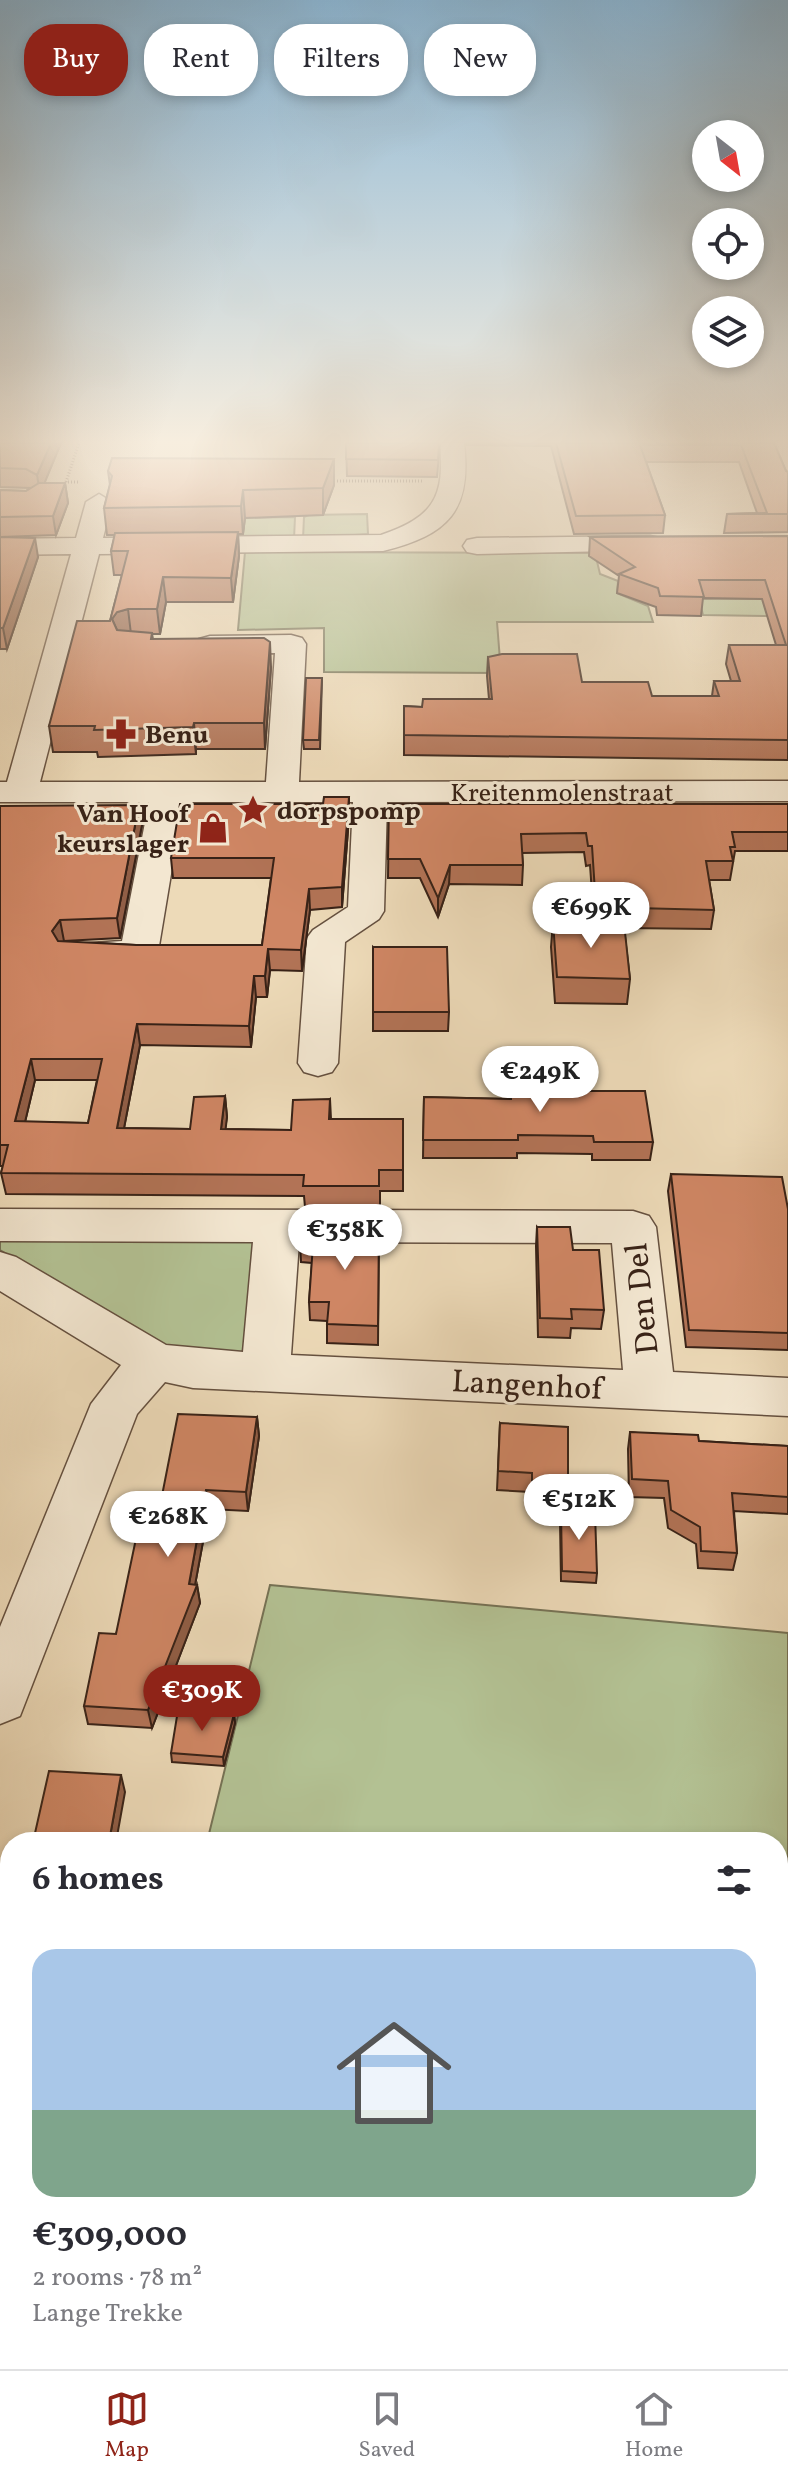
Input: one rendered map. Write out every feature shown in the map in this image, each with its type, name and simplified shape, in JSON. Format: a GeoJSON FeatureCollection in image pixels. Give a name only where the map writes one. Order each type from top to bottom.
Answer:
{"type":"FeatureCollection","features":[{"type":"Feature","properties":{"kind":"street"},"geometry":{"type":"LineString","coordinates":[[11,792],[87,554]]}},
{"type":"Feature","properties":{"kind":"street"},"geometry":{"type":"LineString","coordinates":[[179,645],[291,644],[282,792]]}},
{"type":"Feature","properties":{"kind":"street","name":"Kreitenmolenstraat"},"geometry":{"type":"LineString","coordinates":[[11,792],[788,791]]}},
{"type":"Feature","properties":{"kind":"street"},"geometry":{"type":"LineString","coordinates":[[77,952],[139,952],[168,792]]}},
{"type":"Feature","properties":{"kind":"street"},"geometry":{"type":"LineString","coordinates":[[318,1063],[326,938],[366,911],[370,792]]}},
{"type":"Feature","properties":{"kind":"street"},"geometry":{"type":"LineString","coordinates":[[0,1225],[277,1226],[266,1371]]}},
{"type":"Feature","properties":{"kind":"street","name":"Den Del"},"geometry":{"type":"LineString","coordinates":[[277,1226],[633,1227],[650,1390]]}},
{"type":"Feature","properties":{"kind":"street","name":"Langenhof"},"geometry":{"type":"LineString","coordinates":[[0,1269],[154,1361],[193,1369],[788,1397]]}},
{"type":"Feature","properties":{"kind":"street"},"geometry":{"type":"LineString","coordinates":[[0,1698],[116,1404],[154,1361]]}},
{"type":"Feature","properties":{"kind":"green space"},"geometry":{"type":"Polygon","coordinates":[[[245,554],[595,554],[600,574],[618,581],[617,593],[648,606],[653,622],[497,622],[501,673],[324,672],[324,628],[238,630],[245,554]]]}},
{"type":"Feature","properties":{"kind":"green space"},"geometry":{"type":"Polygon","coordinates":[[[699,599],[788,599],[769,616],[703,615],[699,599]]]}},
{"type":"Feature","properties":{"kind":"green space"},"geometry":{"type":"Polygon","coordinates":[[[0,1240],[261,1242],[251,1356],[185,1352],[148,1339],[0,1250],[0,1240]]]}},
{"type":"Feature","properties":{"kind":"green space"},"geometry":{"type":"Polygon","coordinates":[[[270,1585],[788,1633],[788,1832],[209,1832],[270,1585]]]}},
{"type":"Feature","properties":{"kind":"building"},"geometry":{"type":"Polygon","coordinates":[[[0,554],[29,554],[3,628],[0,628],[0,554]]]}},
{"type":"Feature","properties":{"kind":"building"},"geometry":{"type":"Polygon","coordinates":[[[127,554],[235,554],[231,578],[163,577],[157,609],[128,609],[117,612],[112,619],[117,630],[152,633],[151,639],[264,638],[270,642],[264,723],[194,723],[193,727],[94,730],[95,726],[49,726],[77,621],[110,621],[127,554]]]}},
{"type":"Feature","properties":{"kind":"building"},"geometry":{"type":"Polygon","coordinates":[[[615,554],[788,554],[788,740],[404,735],[404,706],[422,707],[423,699],[492,699],[488,657],[502,654],[577,654],[582,682],[648,682],[652,696],[719,696],[714,681],[740,681],[729,645],[786,645],[765,580],[699,580],[704,597],[660,596],[658,588],[619,574],[635,567],[615,554]]]}},
{"type":"Feature","properties":{"kind":"building"},"geometry":{"type":"Polygon","coordinates":[[[306,678],[322,678],[319,740],[303,740],[306,678]]]}},
{"type":"Feature","properties":{"kind":"building"},"geometry":{"type":"Polygon","coordinates":[[[324,797],[349,797],[342,887],[309,889],[301,950],[268,949],[265,976],[254,976],[249,1026],[137,1024],[117,1128],[190,1129],[194,1097],[225,1096],[221,1129],[291,1130],[293,1100],[330,1099],[329,1119],[403,1119],[403,1170],[379,1170],[379,1186],[303,1186],[304,1175],[1,1173],[8,1145],[0,1145],[0,806],[139,805],[117,918],[60,920],[52,931],[58,941],[136,945],[262,945],[274,858],[171,858],[180,804],[323,804],[324,797]],[[31,1059],[15,1121],[88,1123],[102,1059],[31,1059]]]}},
{"type":"Feature","properties":{"kind":"building"},"geometry":{"type":"Polygon","coordinates":[[[389,804],[788,804],[788,832],[732,832],[735,847],[730,847],[733,861],[706,861],[714,910],[596,907],[592,846],[588,846],[586,833],[521,834],[523,865],[450,865],[438,898],[420,859],[388,859],[389,804]]]}},
{"type":"Feature","properties":{"kind":"building"},"geometry":{"type":"Polygon","coordinates":[[[553,922],[624,923],[630,979],[557,977],[553,922]]]}},
{"type":"Feature","properties":{"kind":"building"},"geometry":{"type":"Polygon","coordinates":[[[373,947],[447,947],[449,1012],[373,1012],[373,947]]]}},
{"type":"Feature","properties":{"kind":"building"},"geometry":{"type":"Polygon","coordinates":[[[510,1074],[557,1074],[559,1091],[645,1091],[653,1142],[594,1142],[593,1136],[518,1135],[518,1140],[423,1140],[424,1097],[511,1099],[510,1074]]]}},
{"type":"Feature","properties":{"kind":"building"},"geometry":{"type":"Polygon","coordinates":[[[671,1174],[782,1177],[788,1209],[788,1333],[689,1330],[671,1174]]]}},
{"type":"Feature","properties":{"kind":"building"},"geometry":{"type":"Polygon","coordinates":[[[301,1226],[379,1226],[378,1326],[327,1324],[329,1302],[309,1302],[313,1244],[300,1243],[301,1226]]]}},
{"type":"Feature","properties":{"kind":"building"},"geometry":{"type":"Polygon","coordinates":[[[537,1227],[570,1227],[573,1250],[599,1250],[604,1310],[571,1309],[572,1319],[540,1318],[537,1227]]]}},
{"type":"Feature","properties":{"kind":"building"},"geometry":{"type":"Polygon","coordinates":[[[178,1414],[257,1417],[246,1492],[206,1490],[189,1584],[197,1585],[148,1710],[84,1706],[99,1633],[116,1634],[142,1510],[159,1511],[178,1414]]]}},
{"type":"Feature","properties":{"kind":"building"},"geometry":{"type":"Polygon","coordinates":[[[500,1423],[568,1427],[568,1485],[532,1483],[532,1473],[498,1471],[500,1423]]]}},
{"type":"Feature","properties":{"kind":"building"},"geometry":{"type":"Polygon","coordinates":[[[630,1432],[698,1435],[699,1441],[788,1446],[788,1497],[732,1493],[737,1553],[701,1551],[700,1527],[671,1510],[668,1481],[632,1479],[630,1432]]]}},
{"type":"Feature","properties":{"kind":"building"},"geometry":{"type":"Polygon","coordinates":[[[561,1512],[595,1513],[597,1573],[562,1571],[561,1512]]]}},
{"type":"Feature","properties":{"kind":"building"},"geometry":{"type":"Polygon","coordinates":[[[178,1710],[234,1714],[223,1757],[171,1753],[178,1710]]]}},
{"type":"Feature","properties":{"kind":"building"},"geometry":{"type":"Polygon","coordinates":[[[49,1771],[121,1775],[111,1832],[35,1832],[49,1771]]]}},
{"type":"Feature","properties":{"kind":"place","name":"Benu"},"geometry":{"type":"Point","coordinates":[121,734]}},
{"type":"Feature","properties":{"kind":"place","name":"dorpspomp"},"geometry":{"type":"Point","coordinates":[253,810]}},
{"type":"Feature","properties":{"kind":"place","name":"Van Hoof keurslager"},"geometry":{"type":"Point","coordinates":[213,828]}}]}
